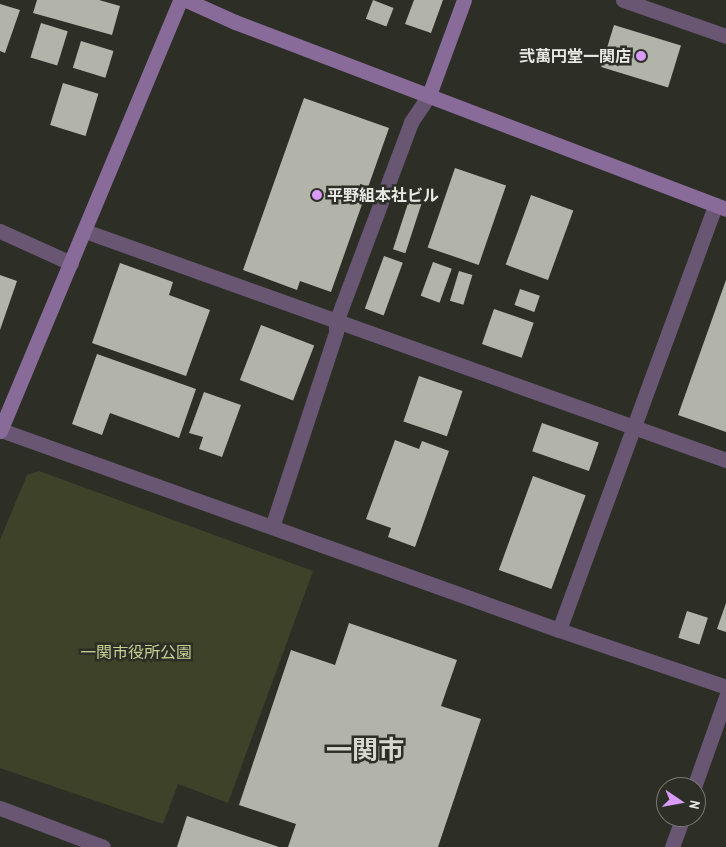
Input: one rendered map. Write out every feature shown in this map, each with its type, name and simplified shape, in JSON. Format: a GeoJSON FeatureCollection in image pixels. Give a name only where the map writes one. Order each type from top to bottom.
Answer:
{"type":"FeatureCollection","features":[{"type":"Feature","properties":{"kind":"street"},"geometry":{"type":"LineString","coordinates":[[180,0],[86,231],[0,430],[559,630],[726,687]]}},
{"type":"Feature","properties":{"kind":"street"},"geometry":{"type":"LineString","coordinates":[[186,0],[236,22],[720,207],[632,427],[559,630]]}},
{"type":"Feature","properties":{"kind":"street"},"geometry":{"type":"LineString","coordinates":[[272,528],[336,332],[336,322],[411,122],[429,95],[464,0]]}},
{"type":"Feature","properties":{"kind":"street"},"geometry":{"type":"LineString","coordinates":[[623,0],[726,36]]}},
{"type":"Feature","properties":{"kind":"street"},"geometry":{"type":"LineString","coordinates":[[0,231],[71,263]]}},
{"type":"Feature","properties":{"kind":"street"},"geometry":{"type":"LineString","coordinates":[[86,231],[726,460]]}},
{"type":"Feature","properties":{"kind":"street"},"geometry":{"type":"LineString","coordinates":[[698,777],[726,697]]}},
{"type":"Feature","properties":{"kind":"street"},"geometry":{"type":"LineString","coordinates":[[0,808],[103,847]]}},
{"type":"Feature","properties":{"kind":"street"},"geometry":{"type":"LineString","coordinates":[[672,847],[679,827]]}},
{"type":"Feature","properties":{"kind":"green space","name":"一関市役所公園"},"geometry":{"type":"Polygon","coordinates":[[[39,471],[313,571],[228,803],[178,784],[163,824],[0,768],[0,540],[27,475],[39,471]]]}},
{"type":"Feature","properties":{"kind":"building"},"geometry":{"type":"Polygon","coordinates":[[[37,0],[99,0],[120,6],[112,35],[33,13],[37,0]]]}},
{"type":"Feature","properties":{"kind":"building"},"geometry":{"type":"Polygon","coordinates":[[[373,0],[394,8],[386,27],[366,19],[373,0]]]}},
{"type":"Feature","properties":{"kind":"building"},"geometry":{"type":"Polygon","coordinates":[[[414,0],[443,0],[431,33],[405,24],[414,0]]]}},
{"type":"Feature","properties":{"kind":"building"},"geometry":{"type":"Polygon","coordinates":[[[0,4],[20,10],[5,53],[0,51],[0,4]]]}},
{"type":"Feature","properties":{"kind":"building"},"geometry":{"type":"Polygon","coordinates":[[[41,23],[68,31],[57,66],[30,57],[41,23]]]}},
{"type":"Feature","properties":{"kind":"building","name":"弐萬円堂一関店"},"geometry":{"type":"Polygon","coordinates":[[[614,25],[681,45],[668,88],[601,67],[614,25]]]}},
{"type":"Feature","properties":{"kind":"building"},"geometry":{"type":"Polygon","coordinates":[[[81,41],[114,51],[105,78],[73,68],[81,41]]]}},
{"type":"Feature","properties":{"kind":"building"},"geometry":{"type":"Polygon","coordinates":[[[63,83],[98,94],[86,136],[50,125],[63,83]]]}},
{"type":"Feature","properties":{"kind":"building","name":"平野組本社ビル"},"geometry":{"type":"Polygon","coordinates":[[[304,98],[389,128],[331,292],[300,281],[297,290],[243,270],[304,98]]]}},
{"type":"Feature","properties":{"kind":"building"},"geometry":{"type":"Polygon","coordinates":[[[455,168],[506,186],[479,265],[428,247],[455,168]]]}},
{"type":"Feature","properties":{"kind":"building"},"geometry":{"type":"Polygon","coordinates":[[[531,195],[573,210],[548,280],[506,265],[531,195]]]}},
{"type":"Feature","properties":{"kind":"building"},"geometry":{"type":"Polygon","coordinates":[[[410,197],[422,201],[405,253],[393,249],[410,197]]]}},
{"type":"Feature","properties":{"kind":"building"},"geometry":{"type":"Polygon","coordinates":[[[384,256],[403,263],[384,315],[365,309],[384,256]]]}},
{"type":"Feature","properties":{"kind":"building"},"geometry":{"type":"Polygon","coordinates":[[[433,262],[452,269],[439,303],[421,296],[433,262]]]}},
{"type":"Feature","properties":{"kind":"building"},"geometry":{"type":"Polygon","coordinates":[[[120,263],[173,282],[169,295],[210,310],[186,376],[92,343],[120,263]]]}},
{"type":"Feature","properties":{"kind":"building"},"geometry":{"type":"Polygon","coordinates":[[[459,271],[472,275],[463,305],[450,301],[459,271]]]}},
{"type":"Feature","properties":{"kind":"building"},"geometry":{"type":"Polygon","coordinates":[[[0,275],[17,281],[0,330],[0,275]]]}},
{"type":"Feature","properties":{"kind":"building"},"geometry":{"type":"Polygon","coordinates":[[[726,280],[726,432],[678,415],[726,280]]]}},
{"type":"Feature","properties":{"kind":"building"},"geometry":{"type":"Polygon","coordinates":[[[520,289],[540,296],[534,312],[514,305],[520,289]]]}},
{"type":"Feature","properties":{"kind":"building"},"geometry":{"type":"Polygon","coordinates":[[[494,309],[534,323],[522,358],[482,344],[494,309]]]}},
{"type":"Feature","properties":{"kind":"building"},"geometry":{"type":"Polygon","coordinates":[[[261,325],[314,345],[293,401],[240,380],[261,325]]]}},
{"type":"Feature","properties":{"kind":"building"},"geometry":{"type":"Polygon","coordinates":[[[97,354],[196,389],[179,438],[110,413],[102,435],[72,424],[97,354]]]}},
{"type":"Feature","properties":{"kind":"building"},"geometry":{"type":"Polygon","coordinates":[[[419,376],[462,391],[447,436],[403,421],[419,376]]]}},
{"type":"Feature","properties":{"kind":"building"},"geometry":{"type":"Polygon","coordinates":[[[204,392],[241,405],[222,457],[199,449],[203,437],[189,433],[204,392]]]}},
{"type":"Feature","properties":{"kind":"building"},"geometry":{"type":"Polygon","coordinates":[[[542,423],[599,443],[589,471],[532,451],[542,423]]]}},
{"type":"Feature","properties":{"kind":"building"},"geometry":{"type":"Polygon","coordinates":[[[395,440],[419,449],[422,441],[449,451],[415,547],[388,537],[391,528],[366,519],[395,440]]]}},
{"type":"Feature","properties":{"kind":"building"},"geometry":{"type":"Polygon","coordinates":[[[533,476],[586,495],[551,589],[499,570],[533,476]]]}},
{"type":"Feature","properties":{"kind":"building"},"geometry":{"type":"Polygon","coordinates":[[[726,603],[726,632],[717,629],[726,603]]]}},
{"type":"Feature","properties":{"kind":"building"},"geometry":{"type":"Polygon","coordinates":[[[687,611],[708,618],[699,644],[678,638],[687,611]]]}},
{"type":"Feature","properties":{"kind":"building"},"geometry":{"type":"Polygon","coordinates":[[[349,623],[457,660],[441,706],[481,719],[438,847],[288,847],[296,824],[239,805],[291,650],[335,665],[349,623]]]}},
{"type":"Feature","properties":{"kind":"building"},"geometry":{"type":"Polygon","coordinates":[[[187,816],[279,847],[177,847],[187,816]]]}},
{"type":"Feature","properties":{"kind":"place","name":"弐萬円堂一関店"},"geometry":{"type":"Point","coordinates":[641,56]}},
{"type":"Feature","properties":{"kind":"place","name":"平野組本社ビル"},"geometry":{"type":"Point","coordinates":[317,195]}},
{"type":"Feature","properties":{"kind":"district","name":"一関市"},"geometry":{"type":"Point","coordinates":[365,750]}}]}
